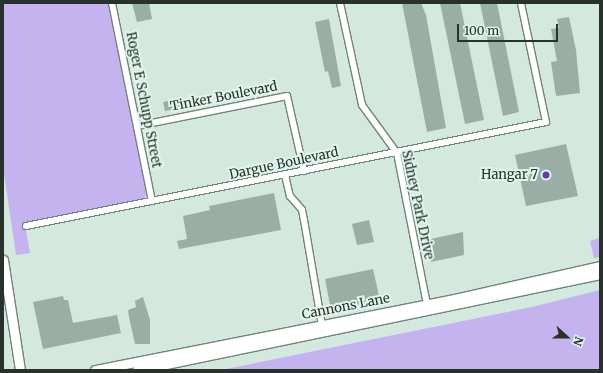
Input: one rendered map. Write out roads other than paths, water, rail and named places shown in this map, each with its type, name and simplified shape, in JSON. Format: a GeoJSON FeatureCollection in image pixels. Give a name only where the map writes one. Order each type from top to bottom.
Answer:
{"type":"FeatureCollection","features":[{"type":"Feature","properties":{"kind":"main road"},"geometry":{"type":"LineString","coordinates":[[3,260],[20,370]]}},
{"type":"Feature","properties":{"kind":"main road","name":"Cannons Lane"},"geometry":{"type":"LineString","coordinates":[[588,273],[600,266]]}},
{"type":"Feature","properties":{"kind":"main road","name":"Cannons Lane"},"geometry":{"type":"LineString","coordinates":[[137,370],[588,273],[600,274]]}},
{"type":"Feature","properties":{"kind":"main road","name":"Cannons Lane"},"geometry":{"type":"LineString","coordinates":[[95,370],[323,329]]}},
{"type":"Feature","properties":{"kind":"street","name":"Roger E Schupp Street"},"geometry":{"type":"LineString","coordinates":[[112,3],[152,201]]}},
{"type":"Feature","properties":{"kind":"street","name":"Sidney Park Drive"},"geometry":{"type":"LineString","coordinates":[[340,3],[362,105],[397,153],[427,308]]}},
{"type":"Feature","properties":{"kind":"street","name":"Dargue Boulevard"},"geometry":{"type":"LineString","coordinates":[[26,226],[546,122],[521,3]]}},
{"type":"Feature","properties":{"kind":"street","name":"Tinker Boulevard"},"geometry":{"type":"LineString","coordinates":[[137,126],[287,96],[304,171]]}},
{"type":"Feature","properties":{"kind":"street"},"geometry":{"type":"LineString","coordinates":[[285,175],[290,196],[302,210],[323,329]]}},
{"type":"Feature","properties":{"kind":"place","name":"Hangar 7"},"geometry":{"type":"Point","coordinates":[546,175]}}]}
